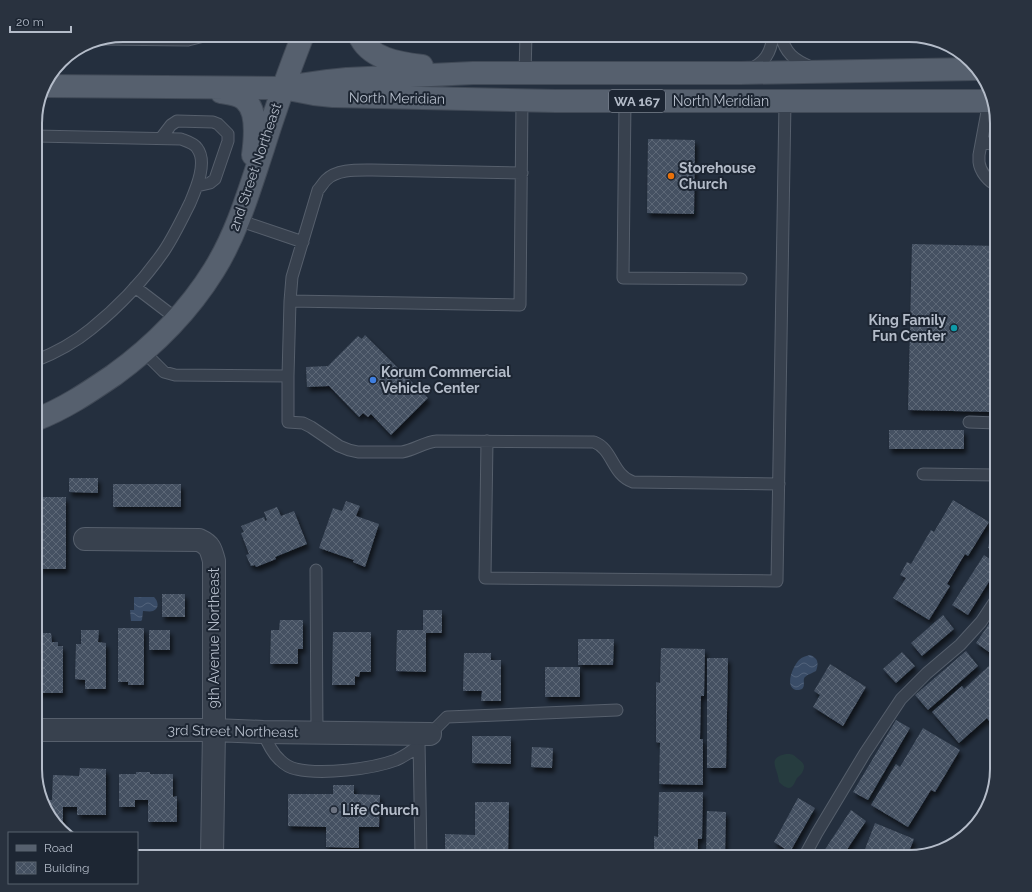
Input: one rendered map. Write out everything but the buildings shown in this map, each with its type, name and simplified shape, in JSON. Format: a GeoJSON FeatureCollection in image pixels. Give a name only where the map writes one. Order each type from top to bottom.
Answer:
{"type":"FeatureCollection","features":[{"type":"Feature","properties":{"kind":"main road","name":"2nd Street Northeast"},"geometry":{"type":"LineString","coordinates":[[42,417],[74,401],[101,384],[144,352],[163,334],[192,302],[214,269],[242,211],[283,88],[300,42]]}},
{"type":"Feature","properties":{"kind":"main road","name":"WA 167"},"geometry":{"type":"LineString","coordinates":[[363,42],[370,50],[380,57],[402,63],[473,73]]}},
{"type":"Feature","properties":{"kind":"main road","name":"North Meridian"},"geometry":{"type":"LineString","coordinates":[[283,88],[340,79],[473,73],[740,73],[969,69]]}},
{"type":"Feature","properties":{"kind":"main road","name":"North Meridian"},"geometry":{"type":"LineString","coordinates":[[51,86],[283,88],[333,96],[522,100],[785,102],[987,101]]}},
{"type":"Feature","properties":{"kind":"main road"},"geometry":{"type":"LineString","coordinates":[[186,87],[231,93],[244,99],[250,107],[253,115],[254,150],[242,211]]}},
{"type":"Feature","properties":{"kind":"street","name":"9th Avenue Northeast"},"geometry":{"type":"LineString","coordinates":[[85,539],[199,540],[206,543],[212,549],[214,561],[212,850]]}},
{"type":"Feature","properties":{"kind":"street","name":"3rd Street Northeast"},"geometry":{"type":"LineString","coordinates":[[42,730],[214,730],[423,738]]}},
{"type":"Feature","properties":{"kind":"lane"},"geometry":{"type":"LineString","coordinates":[[525,73],[526,42]]}},
{"type":"Feature","properties":{"kind":"lane"},"geometry":{"type":"LineString","coordinates":[[740,73],[757,66],[768,55],[771,42]]}},
{"type":"Feature","properties":{"kind":"lane"},"geometry":{"type":"LineString","coordinates":[[783,42],[784,46],[795,60],[824,72]]}},
{"type":"Feature","properties":{"kind":"lane"},"geometry":{"type":"LineString","coordinates":[[290,301],[520,305],[522,100]]}},
{"type":"Feature","properties":{"kind":"lane"},"geometry":{"type":"LineString","coordinates":[[625,101],[623,278],[741,280]]}},
{"type":"Feature","properties":{"kind":"lane"},"geometry":{"type":"LineString","coordinates":[[487,441],[485,578],[778,581],[785,102]]}},
{"type":"Feature","properties":{"kind":"lane"},"geometry":{"type":"LineString","coordinates":[[989,111],[979,162],[986,177],[990,181]]}},
{"type":"Feature","properties":{"kind":"lane"},"geometry":{"type":"LineString","coordinates":[[161,138],[171,125],[177,121],[213,122],[218,124],[228,134],[228,141],[215,179],[210,183],[197,186]]}},
{"type":"Feature","properties":{"kind":"lane"},"geometry":{"type":"LineString","coordinates":[[42,136],[181,139],[191,143],[197,148],[202,165],[195,192],[163,252],[119,304],[90,330],[71,343],[42,358]]}},
{"type":"Feature","properties":{"kind":"lane"},"geometry":{"type":"LineString","coordinates":[[982,142],[990,144]]}},
{"type":"Feature","properties":{"kind":"lane"},"geometry":{"type":"LineString","coordinates":[[522,173],[372,170],[339,172],[327,179],[318,190],[292,276],[290,301],[288,422],[303,423],[339,446],[358,452],[409,451],[430,441],[594,442],[604,449],[623,477],[633,482],[779,484]]}},
{"type":"Feature","properties":{"kind":"lane"},"geometry":{"type":"LineString","coordinates":[[242,211],[302,242]]}},
{"type":"Feature","properties":{"kind":"lane"},"geometry":{"type":"LineString","coordinates":[[134,287],[177,319]]}},
{"type":"Feature","properties":{"kind":"lane"},"geometry":{"type":"LineString","coordinates":[[144,352],[164,372],[175,376],[288,376]]}},
{"type":"Feature","properties":{"kind":"lane"},"geometry":{"type":"LineString","coordinates":[[969,422],[990,423]]}},
{"type":"Feature","properties":{"kind":"lane"},"geometry":{"type":"LineString","coordinates":[[923,474],[990,475]]}},
{"type":"Feature","properties":{"kind":"lane"},"geometry":{"type":"LineString","coordinates":[[316,570],[317,733]]}},
{"type":"Feature","properties":{"kind":"lane"},"geometry":{"type":"LineString","coordinates":[[808,850],[864,753],[901,698],[927,673],[960,645],[981,622],[990,608]]}},
{"type":"Feature","properties":{"kind":"lane"},"geometry":{"type":"LineString","coordinates":[[263,732],[274,754],[280,760],[295,769],[324,771],[348,770],[379,765],[405,756],[447,716],[617,710]]}},
{"type":"Feature","properties":{"kind":"lane"},"geometry":{"type":"LineString","coordinates":[[421,850],[423,738]]}},
{"type":"Feature","properties":{"kind":"green space"},"geometry":{"type":"Polygon","coordinates":[[[786,754],[791,754],[804,765],[803,772],[791,788],[784,786],[779,782],[775,764],[776,758],[786,754]]]}},
{"type":"Feature","properties":{"kind":"water"},"geometry":{"type":"Polygon","coordinates":[[[134,597],[154,597],[157,600],[157,608],[152,611],[143,611],[141,621],[131,621],[130,610],[134,610],[134,597]]]}},
{"type":"Feature","properties":{"kind":"water"},"geometry":{"type":"Polygon","coordinates":[[[810,655],[817,661],[816,671],[805,677],[804,686],[802,689],[796,690],[792,688],[790,681],[792,671],[799,660],[810,655]]]}},
{"type":"Feature","properties":{"kind":"place","name":"Storehouse Church"},"geometry":{"type":"Point","coordinates":[671,176]}},
{"type":"Feature","properties":{"kind":"place","name":"King Family Fun Center"},"geometry":{"type":"Point","coordinates":[954,328]}},
{"type":"Feature","properties":{"kind":"place","name":"Korum Commercial Vehicle Center"},"geometry":{"type":"Point","coordinates":[373,380]}},
{"type":"Feature","properties":{"kind":"place","name":"Life Church"},"geometry":{"type":"Point","coordinates":[334,810]}}]}
